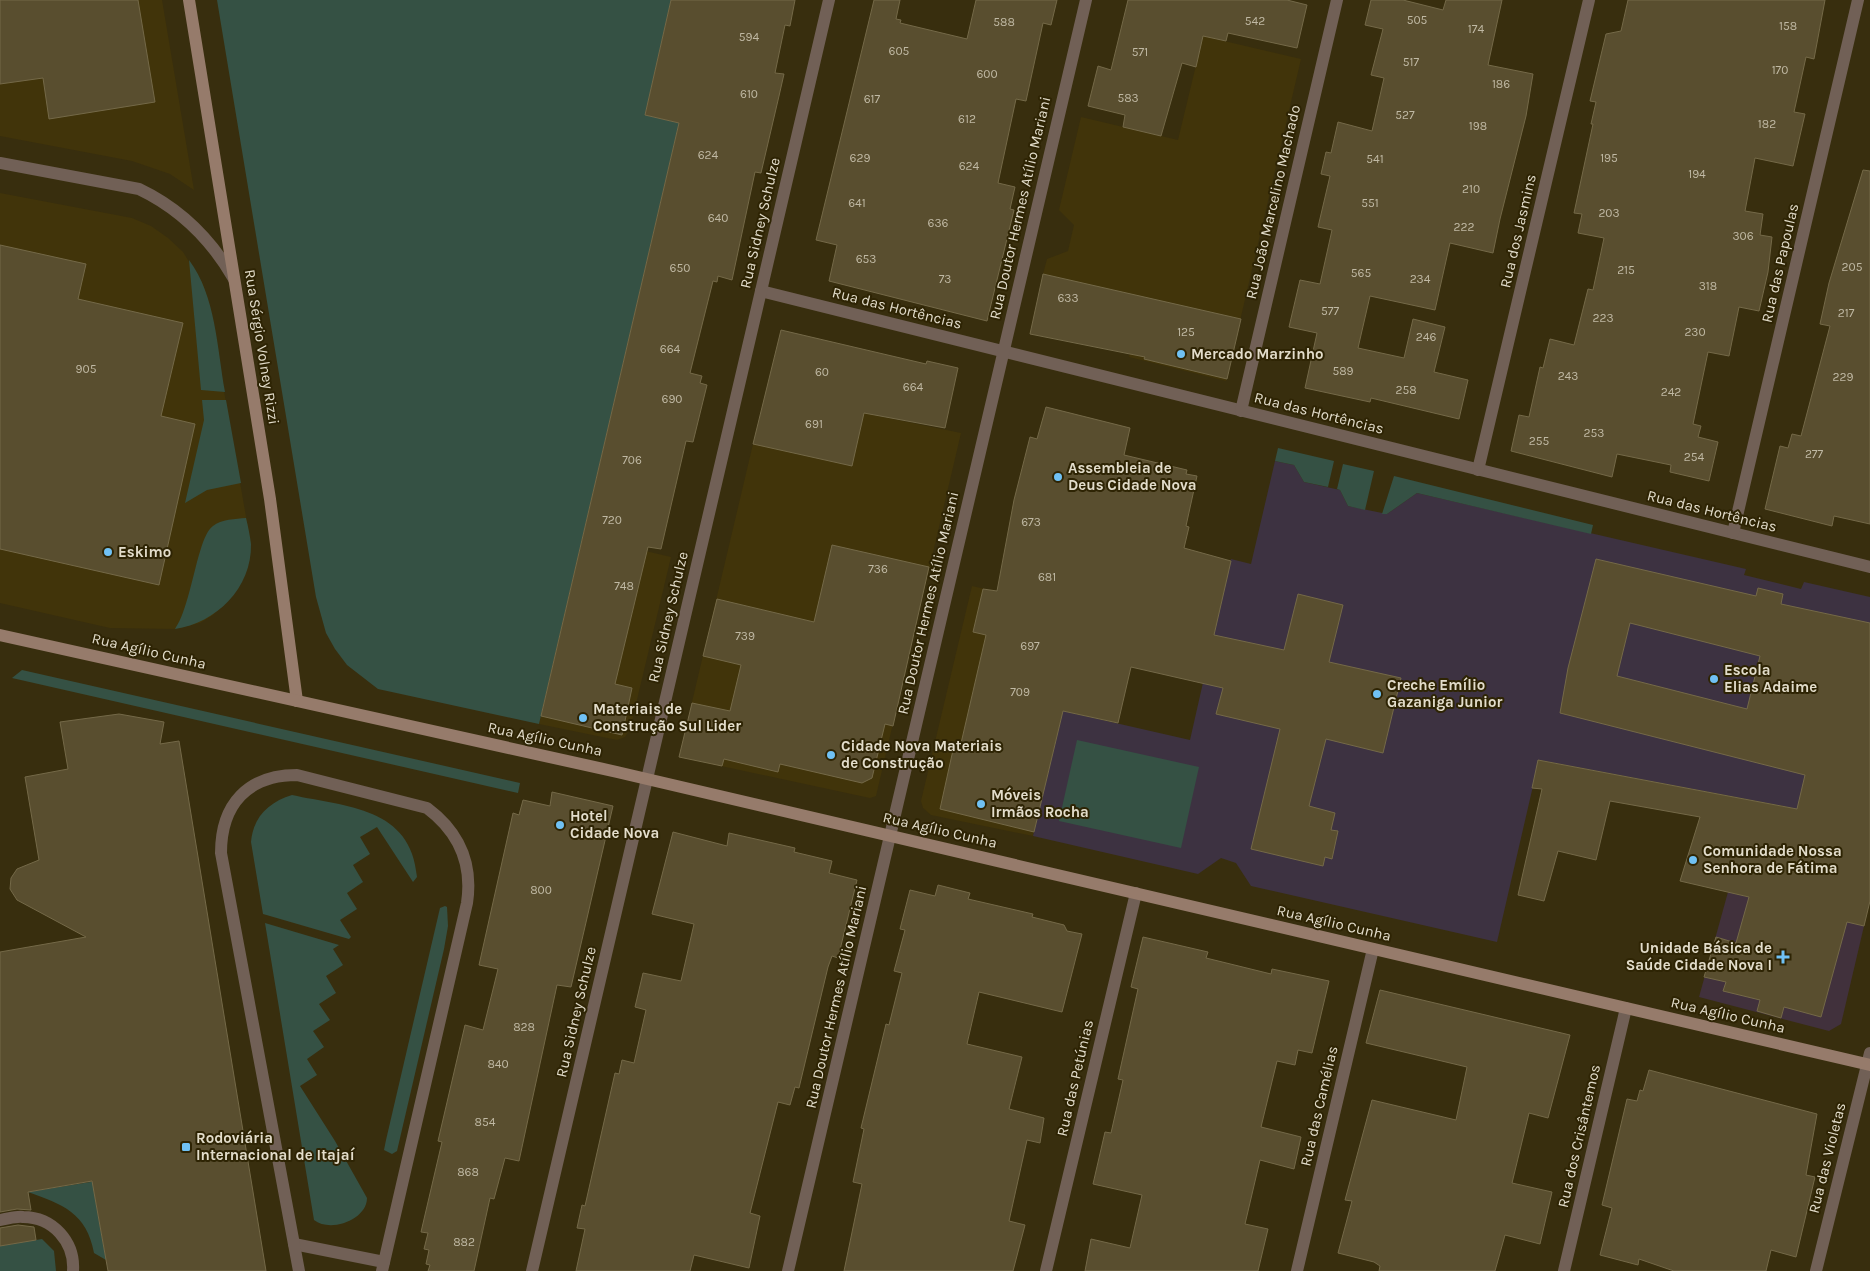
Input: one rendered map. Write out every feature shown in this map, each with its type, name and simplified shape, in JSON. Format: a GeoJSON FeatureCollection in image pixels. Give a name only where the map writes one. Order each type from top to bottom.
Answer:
{"type":"FeatureCollection","features":[{"type":"Feature","properties":{"kind":"main road","name":"Rua Sérgio Volney Rizzi"},"geometry":{"type":"LineString","coordinates":[[189,0],[270,499],[297,701]]}},
{"type":"Feature","properties":{"kind":"main road","name":"Rua Agílio Cunha"},"geometry":{"type":"LineString","coordinates":[[0,635],[647,779],[1626,1008],[1869,1061]]}},
{"type":"Feature","properties":{"kind":"street","name":"Rua Sidney Schulze"},"geometry":{"type":"LineString","coordinates":[[532,1271],[829,0]]}},
{"type":"Feature","properties":{"kind":"street","name":"Rua Doutor Hermes Atílio Mariani"},"geometry":{"type":"LineString","coordinates":[[788,1271],[1086,0]]}},
{"type":"Feature","properties":{"kind":"street","name":"Rua João Marcelino Machado"},"geometry":{"type":"LineString","coordinates":[[1241,411],[1337,0]]}},
{"type":"Feature","properties":{"kind":"street","name":"Rua dos Jasmins"},"geometry":{"type":"LineString","coordinates":[[1478,470],[1589,0]]}},
{"type":"Feature","properties":{"kind":"street","name":"Rua das Papoulas"},"geometry":{"type":"LineString","coordinates":[[1733,533],[1858,0]]}},
{"type":"Feature","properties":{"kind":"street"},"geometry":{"type":"LineString","coordinates":[[0,163],[139,189],[158,198],[183,215],[204,237],[222,258],[235,282]]}},
{"type":"Feature","properties":{"kind":"street","name":"Rua das Hortências"},"geometry":{"type":"LineString","coordinates":[[761,291],[1870,567]]}},
{"type":"Feature","properties":{"kind":"street"},"geometry":{"type":"LineString","coordinates":[[294,1244],[383,1267],[470,886],[463,850],[454,833],[442,819],[427,808],[297,775],[268,778],[242,794],[228,814],[221,837],[221,853],[299,1271]]}},
{"type":"Feature","properties":{"kind":"street","name":"Rua das Petúnias"},"geometry":{"type":"LineString","coordinates":[[1046,1271],[1136,893]]}},
{"type":"Feature","properties":{"kind":"street","name":"Rua das Camélias"},"geometry":{"type":"LineString","coordinates":[[1297,1271],[1373,949]]}},
{"type":"Feature","properties":{"kind":"street","name":"Rua dos Crisântemos"},"geometry":{"type":"LineString","coordinates":[[1564,1271],[1626,1008]]}},
{"type":"Feature","properties":{"kind":"street","name":"Rua das Violetas"},"geometry":{"type":"LineString","coordinates":[[1816,1271],[1869,1061]]}},
{"type":"Feature","properties":{"kind":"street"},"geometry":{"type":"LineString","coordinates":[[0,1220],[22,1216],[37,1218],[51,1224],[62,1234],[70,1247],[73,1271]]}},
{"type":"Feature","properties":{"kind":"shaded area"},"geometry":{"type":"Polygon","coordinates":[[[0,0],[162,0],[194,190],[170,174],[132,161],[0,136],[0,0]]]}},
{"type":"Feature","properties":{"kind":"shaded area"},"geometry":{"type":"Polygon","coordinates":[[[1203,36],[1301,59],[1226,381],[1129,357],[1143,297],[1043,274],[1047,259],[1068,251],[1074,225],[1059,210],[1081,117],[1178,140],[1203,36]]]}},
{"type":"Feature","properties":{"kind":"shaded area"},"geometry":{"type":"Polygon","coordinates":[[[0,193],[132,218],[151,226],[183,252],[203,284],[208,300],[251,545],[244,577],[236,591],[213,615],[200,623],[175,629],[110,628],[0,603],[0,193]]]}},
{"type":"Feature","properties":{"kind":"shaded area"},"geometry":{"type":"Polygon","coordinates":[[[864,413],[961,433],[876,796],[870,798],[679,757],[753,444],[851,466],[864,413]]]}},
{"type":"Feature","properties":{"kind":"shaded area","name":"Creche Emílio Gazaniga Junior"},"geometry":{"type":"Polygon","coordinates":[[[1275,461],[1294,465],[1304,482],[1340,490],[1348,506],[1387,514],[1417,493],[1746,569],[1744,575],[1801,589],[1804,582],[1870,597],[1870,827],[1783,806],[1539,760],[1497,942],[1251,886],[1236,863],[1221,858],[1198,874],[1033,836],[1063,711],[1190,740],[1231,559],[1251,564],[1275,461]]]}},
{"type":"Feature","properties":{"kind":"shaded area"},"geometry":{"type":"Polygon","coordinates":[[[582,536],[671,557],[630,729],[625,737],[617,740],[539,724],[582,536]]]}},
{"type":"Feature","properties":{"kind":"shaded area"},"geometry":{"type":"Polygon","coordinates":[[[972,586],[1086,612],[1033,836],[931,815],[923,808],[921,801],[972,586]]]}},
{"type":"Feature","properties":{"kind":"shaded area","name":"Unidade Básica de Saúde Cidade Nova I"},"geometry":{"type":"Polygon","coordinates":[[[1728,892],[1864,926],[1841,1024],[1829,1031],[1699,997],[1728,892]]]}},
{"type":"Feature","properties":{"kind":"green space"},"geometry":{"type":"Polygon","coordinates":[[[217,0],[671,0],[645,115],[679,123],[539,724],[378,689],[347,665],[326,633],[316,597],[217,0]]]}},
{"type":"Feature","properties":{"kind":"green space"},"geometry":{"type":"Polygon","coordinates":[[[189,260],[198,274],[210,306],[225,392],[201,390],[189,260]]]}},
{"type":"Feature","properties":{"kind":"green space"},"geometry":{"type":"Polygon","coordinates":[[[202,400],[226,400],[241,483],[207,490],[185,503],[204,420],[202,400]]]}},
{"type":"Feature","properties":{"kind":"green space"},"geometry":{"type":"Polygon","coordinates":[[[1278,448],[1334,461],[1328,487],[1304,482],[1294,465],[1275,461],[1278,448]]]}},
{"type":"Feature","properties":{"kind":"green space"},"geometry":{"type":"Polygon","coordinates":[[[1343,464],[1374,471],[1365,510],[1348,506],[1340,490],[1337,489],[1343,464]]]}},
{"type":"Feature","properties":{"kind":"green space"},"geometry":{"type":"Polygon","coordinates":[[[1394,476],[1593,525],[1591,534],[1417,493],[1387,514],[1382,514],[1394,476]]]}},
{"type":"Feature","properties":{"kind":"green space"},"geometry":{"type":"Polygon","coordinates":[[[246,518],[251,544],[250,560],[238,589],[229,601],[217,611],[190,625],[175,629],[186,604],[198,557],[207,533],[220,522],[246,518]]]}},
{"type":"Feature","properties":{"kind":"green space"},"geometry":{"type":"Polygon","coordinates":[[[22,670],[520,783],[518,793],[12,678],[22,670]]]}},
{"type":"Feature","properties":{"kind":"green space"},"geometry":{"type":"Polygon","coordinates":[[[1077,740],[1199,767],[1181,848],[1059,821],[1077,740]]]}},
{"type":"Feature","properties":{"kind":"green space"},"geometry":{"type":"Polygon","coordinates":[[[292,795],[334,803],[373,814],[389,823],[403,836],[412,854],[417,877],[413,882],[377,827],[360,837],[370,854],[353,865],[363,882],[347,893],[357,909],[340,920],[351,937],[349,939],[263,914],[251,842],[252,833],[259,818],[269,806],[292,795]]]}},
{"type":"Feature","properties":{"kind":"green space"},"geometry":{"type":"Polygon","coordinates":[[[447,907],[448,926],[444,949],[397,1151],[392,1154],[384,1150],[386,1140],[440,908],[447,907]]]}},
{"type":"Feature","properties":{"kind":"green space"},"geometry":{"type":"Polygon","coordinates":[[[265,923],[339,945],[333,949],[343,965],[326,976],[336,993],[319,1004],[330,1020],[313,1031],[324,1047],[307,1059],[317,1075],[300,1086],[335,1141],[367,1198],[361,1213],[338,1225],[321,1224],[314,1220],[265,923]]]}},
{"type":"Feature","properties":{"kind":"green space"},"geometry":{"type":"Polygon","coordinates":[[[103,1180],[94,1192],[106,1260],[94,1253],[86,1228],[71,1212],[52,1201],[28,1192],[103,1180]]]}},
{"type":"Feature","properties":{"kind":"green space"},"geometry":{"type":"Polygon","coordinates":[[[42,1239],[54,1251],[56,1271],[0,1271],[0,1246],[42,1239]]]}},
{"type":"Feature","properties":{"kind":"building"},"geometry":{"type":"Polygon","coordinates":[[[0,0],[138,0],[155,102],[49,119],[43,78],[0,84],[0,0]]]}},
{"type":"Feature","properties":{"kind":"building"},"geometry":{"type":"Polygon","coordinates":[[[671,0],[795,0],[790,26],[785,25],[775,73],[784,74],[761,173],[755,172],[732,280],[718,276],[717,282],[713,281],[690,373],[702,376],[700,383],[707,385],[693,442],[686,441],[661,549],[648,547],[615,684],[632,688],[622,735],[541,716],[679,123],[645,115],[671,0]]]}},
{"type":"Feature","properties":{"kind":"building"},"geometry":{"type":"Polygon","coordinates":[[[874,0],[900,0],[896,19],[901,20],[900,23],[967,39],[976,0],[1057,0],[1051,25],[1043,23],[1026,101],[1016,99],[998,183],[1015,187],[1010,209],[1014,210],[987,321],[829,281],[837,245],[816,240],[874,0]]]}},
{"type":"Feature","properties":{"kind":"building"},"geometry":{"type":"Polygon","coordinates":[[[1128,0],[1287,0],[1307,5],[1297,48],[1228,33],[1226,41],[1203,36],[1196,67],[1182,63],[1161,136],[1123,127],[1125,115],[1088,106],[1098,66],[1111,70],[1128,0]]]}},
{"type":"Feature","properties":{"kind":"building"},"geometry":{"type":"Polygon","coordinates":[[[1371,0],[1403,0],[1443,10],[1446,0],[1502,0],[1488,65],[1533,74],[1526,116],[1493,253],[1450,243],[1435,310],[1370,296],[1358,348],[1404,358],[1413,319],[1445,327],[1434,372],[1468,380],[1459,419],[1371,398],[1370,402],[1305,388],[1317,333],[1289,327],[1300,280],[1320,284],[1332,230],[1318,227],[1330,176],[1321,174],[1326,152],[1331,153],[1338,122],[1372,131],[1384,78],[1371,75],[1383,29],[1365,25],[1371,0]]]}},
{"type":"Feature","properties":{"kind":"building"},"geometry":{"type":"Polygon","coordinates":[[[1628,0],[1825,0],[1814,59],[1806,57],[1794,112],[1805,114],[1793,166],[1755,158],[1745,211],[1763,214],[1760,235],[1772,237],[1768,272],[1759,311],[1739,307],[1729,356],[1708,352],[1693,424],[1701,426],[1698,437],[1718,442],[1709,481],[1670,472],[1671,465],[1617,454],[1612,477],[1511,451],[1519,415],[1529,417],[1540,367],[1543,368],[1550,339],[1574,345],[1588,289],[1593,290],[1604,238],[1578,233],[1582,214],[1574,213],[1593,124],[1591,124],[1596,102],[1590,101],[1606,34],[1621,31],[1628,0]]]}},
{"type":"Feature","properties":{"kind":"building"},"geometry":{"type":"Polygon","coordinates":[[[1863,170],[1870,171],[1870,524],[1834,516],[1832,526],[1765,509],[1780,446],[1788,448],[1792,434],[1801,436],[1830,326],[1820,324],[1829,283],[1863,170]]]}},
{"type":"Feature","properties":{"kind":"building"},"geometry":{"type":"Polygon","coordinates":[[[0,245],[86,264],[78,299],[183,323],[161,416],[195,424],[159,585],[0,549],[0,245]]]}},
{"type":"Feature","properties":{"kind":"building"},"geometry":{"type":"Polygon","coordinates":[[[1043,274],[1241,319],[1227,379],[1144,359],[1145,357],[1030,334],[1043,274]]]}},
{"type":"Feature","properties":{"kind":"building"},"geometry":{"type":"Polygon","coordinates":[[[781,330],[926,364],[927,361],[958,368],[945,428],[864,413],[852,466],[753,444],[781,330]]]}},
{"type":"Feature","properties":{"kind":"building"},"geometry":{"type":"Polygon","coordinates":[[[1046,407],[1130,428],[1124,455],[1187,470],[1186,474],[1197,476],[1186,526],[1189,527],[1184,548],[1231,561],[1214,635],[1284,650],[1298,594],[1343,605],[1329,662],[1401,678],[1383,753],[1326,739],[1309,806],[1335,813],[1331,830],[1338,831],[1332,859],[1325,857],[1323,866],[1251,849],[1280,729],[1216,714],[1223,688],[1131,667],[1118,723],[1063,711],[1034,832],[940,809],[953,750],[959,752],[986,635],[973,632],[983,589],[997,591],[1014,500],[1030,437],[1037,439],[1046,407]]]}},
{"type":"Feature","properties":{"kind":"building"},"geometry":{"type":"Polygon","coordinates":[[[832,545],[929,567],[893,726],[885,724],[872,778],[862,783],[780,764],[778,772],[724,759],[722,766],[679,757],[692,703],[730,711],[741,665],[703,656],[717,599],[814,622],[832,545]]]}},
{"type":"Feature","properties":{"kind":"building"},"geometry":{"type":"Polygon","coordinates":[[[1596,559],[1756,596],[1758,588],[1783,594],[1781,604],[1870,623],[1870,901],[1864,926],[1847,922],[1821,1017],[1784,1007],[1781,1018],[1757,1011],[1760,1000],[1723,991],[1726,982],[1704,977],[1716,937],[1736,943],[1749,897],[1680,881],[1700,817],[1610,801],[1596,860],[1558,851],[1544,901],[1518,895],[1542,789],[1532,788],[1538,760],[1797,809],[1805,775],[1560,713],[1568,668],[1596,559]],[[1630,623],[1617,676],[1747,709],[1760,656],[1630,623]]]}},
{"type":"Feature","properties":{"kind":"building"},"geometry":{"type":"Polygon","coordinates":[[[119,714],[164,722],[160,744],[179,741],[266,1271],[108,1271],[92,1181],[28,1192],[31,1210],[17,1209],[0,1212],[0,952],[86,937],[17,900],[10,889],[11,878],[17,869],[39,860],[25,777],[68,769],[60,722],[119,714]]]}},
{"type":"Feature","properties":{"kind":"building"},"geometry":{"type":"Polygon","coordinates":[[[552,792],[613,806],[571,987],[557,985],[519,1161],[505,1158],[494,1199],[490,1198],[474,1271],[428,1271],[430,1265],[426,1264],[429,1250],[424,1249],[428,1233],[421,1232],[442,1142],[438,1141],[465,1025],[483,1030],[498,969],[479,965],[513,813],[519,815],[523,800],[550,806],[552,792]]]}},
{"type":"Feature","properties":{"kind":"building"},"geometry":{"type":"Polygon","coordinates":[[[673,832],[727,846],[729,833],[795,848],[794,852],[832,861],[829,873],[857,880],[838,958],[832,956],[828,967],[799,1088],[795,1087],[790,1105],[778,1102],[750,1213],[760,1216],[749,1268],[694,1255],[690,1271],[576,1271],[585,1229],[577,1228],[582,1205],[585,1206],[615,1073],[619,1074],[622,1060],[634,1063],[646,1010],[635,1007],[643,973],[681,981],[694,924],[652,914],[673,832]]]}},
{"type":"Feature","properties":{"kind":"building"},"geometry":{"type":"Polygon","coordinates":[[[938,885],[970,893],[968,899],[1033,914],[1032,917],[1064,925],[1067,931],[1082,934],[1062,1012],[979,992],[967,1044],[1022,1057],[1009,1109],[1044,1118],[1040,1143],[1027,1140],[1009,1221],[1025,1225],[1013,1271],[844,1271],[862,1184],[853,1182],[864,1129],[861,1128],[886,1024],[889,1025],[902,973],[894,971],[905,930],[900,929],[910,890],[935,896],[938,885]]]}},
{"type":"Feature","properties":{"kind":"building"},"geometry":{"type":"Polygon","coordinates":[[[1143,937],[1208,952],[1206,958],[1271,974],[1272,969],[1329,981],[1312,1053],[1298,1050],[1295,1065],[1277,1061],[1261,1127],[1301,1137],[1294,1169],[1260,1160],[1245,1224],[1268,1229],[1258,1271],[1085,1271],[1091,1239],[1130,1248],[1142,1195],[1093,1184],[1105,1132],[1111,1133],[1123,1080],[1118,1079],[1138,989],[1131,987],[1143,937]]]}},
{"type":"Feature","properties":{"kind":"building"},"geometry":{"type":"Polygon","coordinates":[[[1380,990],[1570,1035],[1548,1118],[1529,1113],[1512,1183],[1552,1192],[1540,1244],[1505,1235],[1495,1271],[1379,1271],[1380,1266],[1374,1262],[1338,1253],[1352,1201],[1345,1200],[1372,1100],[1456,1120],[1467,1067],[1366,1043],[1380,990]]]}},
{"type":"Feature","properties":{"kind":"building"},"geometry":{"type":"Polygon","coordinates":[[[1649,1070],[1817,1114],[1806,1175],[1815,1177],[1796,1257],[1771,1250],[1766,1271],[1674,1271],[1639,1259],[1638,1265],[1600,1255],[1612,1208],[1602,1205],[1627,1099],[1637,1101],[1640,1090],[1643,1091],[1649,1070]]]}},
{"type":"Feature","properties":{"kind":"building"},"geometry":{"type":"Polygon","coordinates":[[[18,1225],[34,1227],[36,1240],[0,1246],[0,1228],[18,1225]]]}},
{"type":"Feature","properties":{"kind":"place","name":"Mercado Marzinho"},"geometry":{"type":"Point","coordinates":[1181,354]}},
{"type":"Feature","properties":{"kind":"place","name":"Assembleia de Deus Cidade Nova"},"geometry":{"type":"Point","coordinates":[1058,477]}},
{"type":"Feature","properties":{"kind":"place","name":"Eskimo"},"geometry":{"type":"Point","coordinates":[108,552]}},
{"type":"Feature","properties":{"kind":"place","name":"Escola Elias Adaime"},"geometry":{"type":"Point","coordinates":[1714,679]}},
{"type":"Feature","properties":{"kind":"place","name":"Creche Emílio Gazaniga Junior"},"geometry":{"type":"Point","coordinates":[1377,694]}},
{"type":"Feature","properties":{"kind":"place","name":"Materiais de Construção Sul Lider"},"geometry":{"type":"Point","coordinates":[583,718]}},
{"type":"Feature","properties":{"kind":"place","name":"Cidade Nova Materiais de Construção"},"geometry":{"type":"Point","coordinates":[831,755]}},
{"type":"Feature","properties":{"kind":"place","name":"Móveis Irmãos Rocha"},"geometry":{"type":"Point","coordinates":[981,804]}},
{"type":"Feature","properties":{"kind":"place","name":"Hotel Cidade Nova"},"geometry":{"type":"Point","coordinates":[560,825]}},
{"type":"Feature","properties":{"kind":"place","name":"Comunidade Nossa Senhora de Fátima"},"geometry":{"type":"Point","coordinates":[1693,860]}},
{"type":"Feature","properties":{"kind":"place","name":"Unidade Básica de Saúde Cidade Nova I"},"geometry":{"type":"Point","coordinates":[1783,957]}},
{"type":"Feature","properties":{"kind":"place","name":"Rodoviária Internacional de Itajaí"},"geometry":{"type":"Point","coordinates":[186,1147]}}]}
